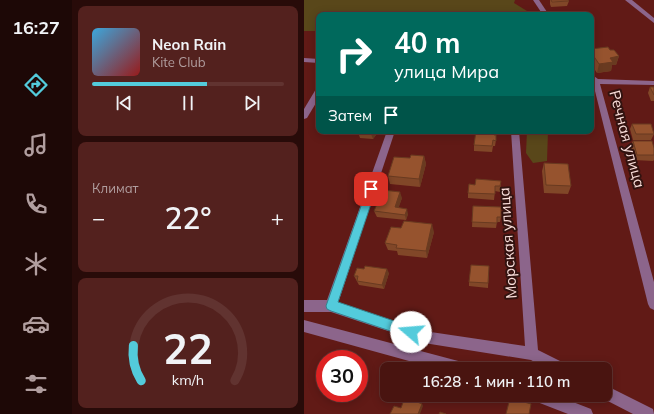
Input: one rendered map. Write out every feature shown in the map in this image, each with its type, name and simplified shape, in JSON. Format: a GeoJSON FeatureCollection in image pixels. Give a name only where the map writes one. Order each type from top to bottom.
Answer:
{"type":"FeatureCollection","features":[{"type":"Feature","properties":{"kind":"street"},"geometry":{"type":"LineString","coordinates":[[536,0],[544,12]]}},
{"type":"Feature","properties":{"kind":"street"},"geometry":{"type":"LineString","coordinates":[[628,0],[654,21]]}},
{"type":"Feature","properties":{"kind":"street"},"geometry":{"type":"LineString","coordinates":[[304,60],[316,61]]}},
{"type":"Feature","properties":{"kind":"street"},"geometry":{"type":"LineString","coordinates":[[594,80],[654,83]]}},
{"type":"Feature","properties":{"kind":"street","name":"Речная улица"},"geometry":{"type":"LineString","coordinates":[[594,84],[654,304]]}},
{"type":"Feature","properties":{"kind":"street"},"geometry":{"type":"LineString","coordinates":[[304,116],[316,96]]}},
{"type":"Feature","properties":{"kind":"street"},"geometry":{"type":"LineString","coordinates":[[331,306],[390,134]]}},
{"type":"Feature","properties":{"kind":"street","name":"Морская улица"},"geometry":{"type":"LineString","coordinates":[[515,134],[532,354]]}},
{"type":"Feature","properties":{"kind":"street"},"geometry":{"type":"LineString","coordinates":[[304,306],[331,306],[424,337],[532,354],[547,362]]}},
{"type":"Feature","properties":{"kind":"street"},"geometry":{"type":"LineString","coordinates":[[304,326],[436,362]]}},
{"type":"Feature","properties":{"kind":"street"},"geometry":{"type":"LineString","coordinates":[[612,396],[648,414]]}},
{"type":"Feature","properties":{"kind":"street"},"geometry":{"type":"LineString","coordinates":[[555,402],[586,414]]}},
{"type":"Feature","properties":{"kind":"shaded area"},"geometry":{"type":"Polygon","coordinates":[[[304,0],[515,0],[514,3],[528,12],[316,12],[316,31],[304,31],[304,0]]]}},
{"type":"Feature","properties":{"kind":"shaded area"},"geometry":{"type":"Polygon","coordinates":[[[527,134],[548,134],[547,161],[533,163],[526,153],[527,134]]]}},
{"type":"Feature","properties":{"kind":"building"},"geometry":{"type":"Polygon","coordinates":[[[551,0],[568,0],[569,1],[552,2],[551,0]]]}},
{"type":"Feature","properties":{"kind":"building"},"geometry":{"type":"Polygon","coordinates":[[[608,47],[610,50],[614,50],[619,56],[610,58],[613,62],[599,64],[594,56],[594,49],[608,47]]]}},
{"type":"Feature","properties":{"kind":"building"},"geometry":{"type":"Polygon","coordinates":[[[650,87],[654,87],[654,95],[650,87]]]}},
{"type":"Feature","properties":{"kind":"building"},"geometry":{"type":"Polygon","coordinates":[[[632,124],[651,124],[654,134],[636,134],[632,124]]]}},
{"type":"Feature","properties":{"kind":"building"},"geometry":{"type":"Polygon","coordinates":[[[476,134],[496,135],[496,141],[493,140],[492,146],[474,145],[476,134]]]}},
{"type":"Feature","properties":{"kind":"building"},"geometry":{"type":"Polygon","coordinates":[[[633,141],[652,141],[654,155],[637,155],[633,141]]]}},
{"type":"Feature","properties":{"kind":"building"},"geometry":{"type":"Polygon","coordinates":[[[411,155],[424,156],[419,179],[388,176],[394,157],[410,158],[411,155]]]}},
{"type":"Feature","properties":{"kind":"building"},"geometry":{"type":"Polygon","coordinates":[[[544,163],[568,164],[571,186],[546,185],[544,163]]]}},
{"type":"Feature","properties":{"kind":"building"},"geometry":{"type":"Polygon","coordinates":[[[476,179],[501,181],[500,186],[495,186],[495,194],[468,193],[469,184],[475,185],[476,179]]]}},
{"type":"Feature","properties":{"kind":"building"},"geometry":{"type":"Polygon","coordinates":[[[383,190],[400,192],[395,207],[407,209],[405,215],[374,211],[383,190]]]}},
{"type":"Feature","properties":{"kind":"building"},"geometry":{"type":"Polygon","coordinates":[[[473,206],[501,207],[501,217],[497,217],[497,223],[472,222],[473,206]]]}},
{"type":"Feature","properties":{"kind":"building"},"geometry":{"type":"Polygon","coordinates":[[[404,221],[432,224],[426,251],[396,248],[397,245],[385,243],[391,227],[401,228],[404,221]]]}},
{"type":"Feature","properties":{"kind":"building"},"geometry":{"type":"Polygon","coordinates":[[[471,265],[489,266],[488,283],[469,282],[471,265]]]}},
{"type":"Feature","properties":{"kind":"building"},"geometry":{"type":"Polygon","coordinates":[[[365,266],[387,269],[382,285],[357,281],[358,276],[354,276],[357,268],[364,269],[365,266]]]}},
{"type":"Feature","properties":{"kind":"building"},"geometry":{"type":"Polygon","coordinates":[[[403,402],[417,402],[422,404],[418,414],[390,414],[394,406],[401,408],[403,402]]]}},
{"type":"Feature","properties":{"kind":"building"},"geometry":{"type":"Polygon","coordinates":[[[509,402],[524,402],[531,404],[529,414],[506,414],[509,402]]]}},
{"type":"Feature","properties":{"kind":"route"},"geometry":{"type":"LineString","coordinates":[[371,189],[331,306],[411,332]]}}]}
